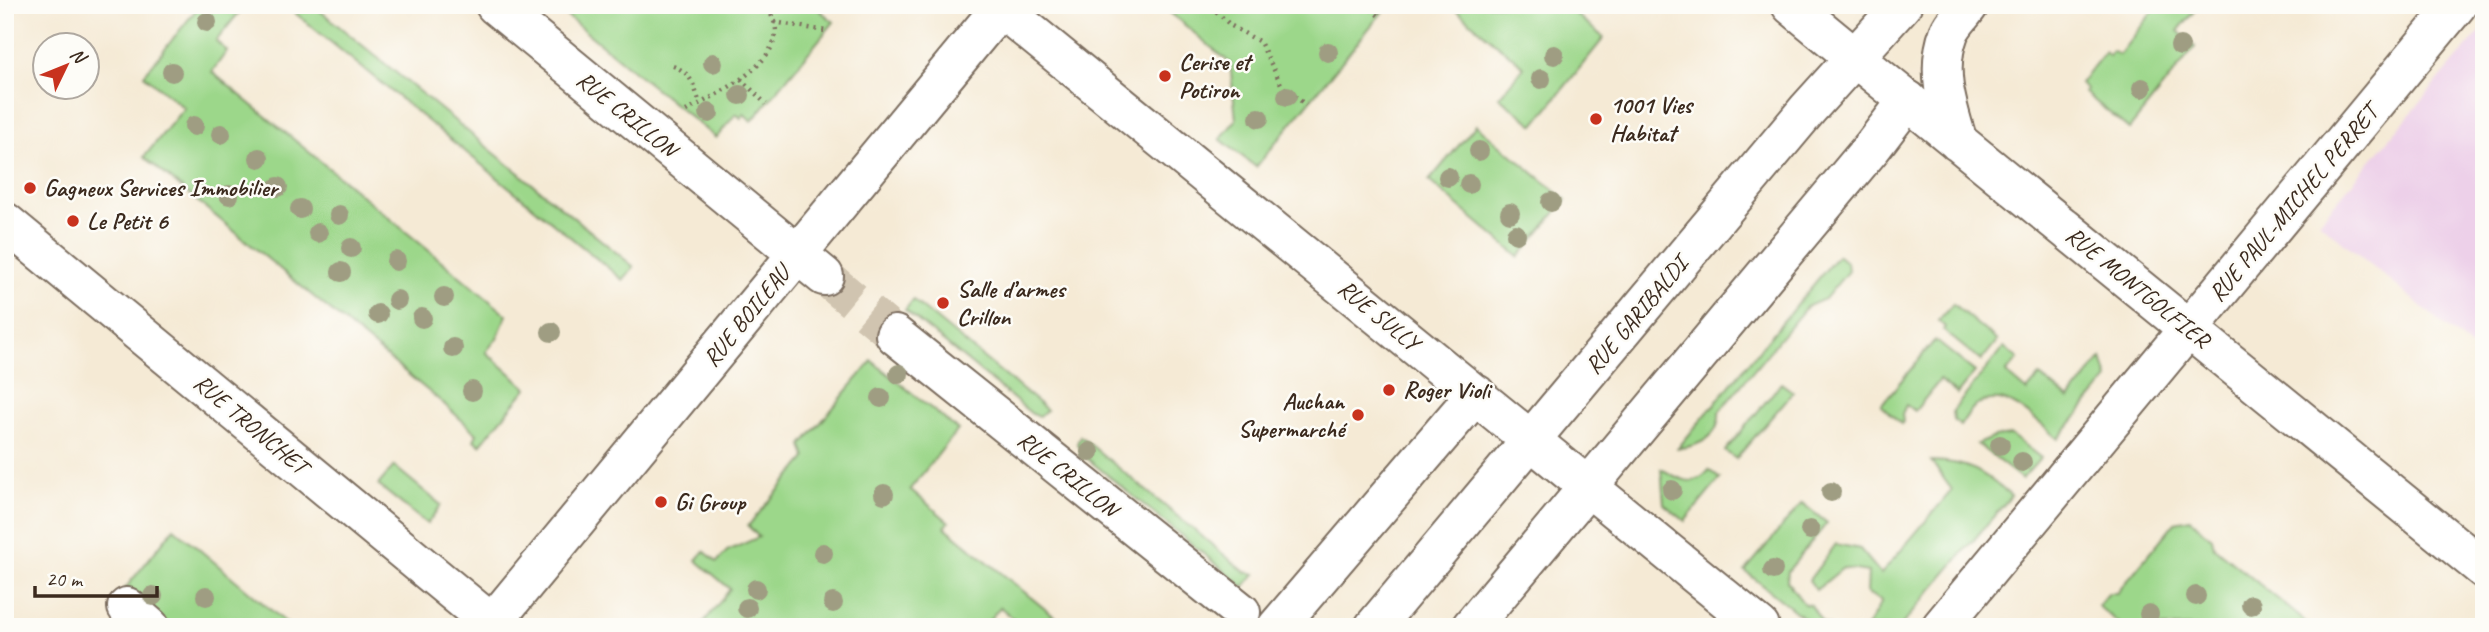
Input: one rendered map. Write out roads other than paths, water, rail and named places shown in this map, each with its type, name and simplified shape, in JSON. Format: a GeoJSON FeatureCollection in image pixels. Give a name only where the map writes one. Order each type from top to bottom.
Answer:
{"type":"FeatureCollection","features":[{"type":"Feature","properties":{"kind":"street","name":"RUE CRILLON"},"geometry":{"type":"LineString","coordinates":[[495,5],[810,265]]}},
{"type":"Feature","properties":{"kind":"street","name":"RUE MONTGOLFIER"},"geometry":{"type":"LineString","coordinates":[[1791,5],[2484,569]]}},
{"type":"Feature","properties":{"kind":"street","name":"RUE GARIBALDI"},"geometry":{"type":"LineString","coordinates":[[1374,627],[1854,57],[1902,5]]}},
{"type":"Feature","properties":{"kind":"street"},"geometry":{"type":"LineString","coordinates":[[1958,142],[1946,101],[1941,69],[1950,31],[1969,5]]}},
{"type":"Feature","properties":{"kind":"street","name":"RUE PAUL-MICHEL PERRET"},"geometry":{"type":"LineString","coordinates":[[1941,627],[2457,5]]}},
{"type":"Feature","properties":{"kind":"street","name":"RUE BOILEAU"},"geometry":{"type":"LineString","coordinates":[[492,626],[810,265],[1000,6]]}},
{"type":"Feature","properties":{"kind":"street","name":"RUE SULLY"},"geometry":{"type":"LineString","coordinates":[[1000,6],[1760,627]]}},
{"type":"Feature","properties":{"kind":"street"},"geometry":{"type":"LineString","coordinates":[[1471,627],[1908,100]]}},
{"type":"Feature","properties":{"kind":"street","name":"RUE TRONCHET"},"geometry":{"type":"LineString","coordinates":[[5,222],[492,626]]}},
{"type":"Feature","properties":{"kind":"street","name":"RUE CRILLON"},"geometry":{"type":"LineString","coordinates":[[895,335],[1241,612]]}},
{"type":"Feature","properties":{"kind":"street"},"geometry":{"type":"LineString","coordinates":[[1277,627],[1476,394]]}},
{"type":"Feature","properties":{"kind":"tunnel"},"geometry":{"type":"LineString","coordinates":[[824,276],[895,335]]}},
{"type":"Feature","properties":{"kind":"place","name":"Cerise et Potiron"},"geometry":{"type":"Point","coordinates":[1165,76]}},
{"type":"Feature","properties":{"kind":"place","name":"1001 Vies Habitat"},"geometry":{"type":"Point","coordinates":[1596,119]}},
{"type":"Feature","properties":{"kind":"place","name":"Gagneux Services Immobilier"},"geometry":{"type":"Point","coordinates":[30,188]}},
{"type":"Feature","properties":{"kind":"place","name":"Le Petit 6"},"geometry":{"type":"Point","coordinates":[73,221]}},
{"type":"Feature","properties":{"kind":"place","name":"Salle d’armes Crillon"},"geometry":{"type":"Point","coordinates":[943,303]}},
{"type":"Feature","properties":{"kind":"place","name":"Roger Violi"},"geometry":{"type":"Point","coordinates":[1389,390]}},
{"type":"Feature","properties":{"kind":"place","name":"Auchan Supermarché"},"geometry":{"type":"Point","coordinates":[1358,415]}},
{"type":"Feature","properties":{"kind":"place","name":"Gi Group"},"geometry":{"type":"Point","coordinates":[661,502]}}]}
